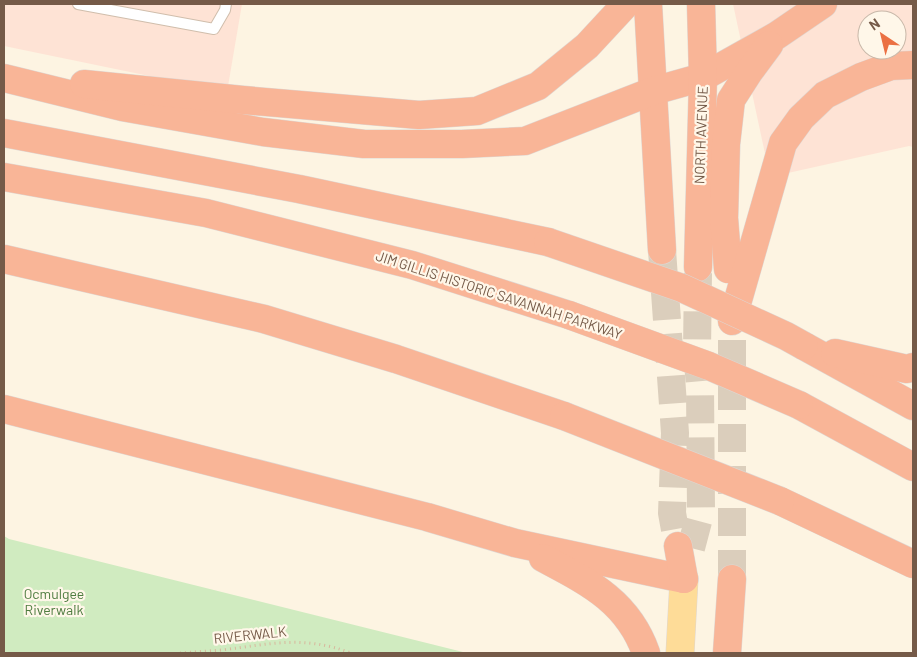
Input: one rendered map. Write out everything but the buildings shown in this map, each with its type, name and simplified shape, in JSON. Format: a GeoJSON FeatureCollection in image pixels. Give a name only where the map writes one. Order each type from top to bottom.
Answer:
{"type":"FeatureCollection","features":[{"type":"Feature","properties":{"kind":"highway"},"geometry":{"type":"LineString","coordinates":[[4,76],[243,100],[419,115],[477,111],[538,86],[588,46],[626,4]]}},
{"type":"Feature","properties":{"kind":"highway"},"geometry":{"type":"LineString","coordinates":[[648,4],[662,250]]}},
{"type":"Feature","properties":{"kind":"highway","name":"NORTH AVENUE"},"geometry":{"type":"LineString","coordinates":[[698,267],[703,77],[701,4]]}},
{"type":"Feature","properties":{"kind":"highway"},"geometry":{"type":"LineString","coordinates":[[4,76],[122,107],[263,132],[364,144],[462,144],[525,141],[653,91],[703,77],[776,36],[823,4]]}},
{"type":"Feature","properties":{"kind":"highway"},"geometry":{"type":"LineString","coordinates":[[728,269],[724,218],[726,144],[731,100],[776,36]]}},
{"type":"Feature","properties":{"kind":"highway"},"geometry":{"type":"LineString","coordinates":[[732,320],[783,143],[797,124],[825,95],[861,77],[891,66],[913,65]]}},
{"type":"Feature","properties":{"kind":"highway"},"geometry":{"type":"LineString","coordinates":[[4,133],[299,189],[548,242],[682,288],[804,346],[913,406]]}},
{"type":"Feature","properties":{"kind":"highway","name":"JIM GILLIS HISTORIC SAVANNAH PARKWAY"},"geometry":{"type":"LineString","coordinates":[[4,177],[216,216],[412,265],[569,315],[709,366],[800,405],[913,467]]}},
{"type":"Feature","properties":{"kind":"highway"},"geometry":{"type":"LineString","coordinates":[[4,259],[264,319],[396,359],[564,416],[780,501],[913,564]]}},
{"type":"Feature","properties":{"kind":"highway"},"geometry":{"type":"LineString","coordinates":[[804,346],[907,368],[913,367]]}},
{"type":"Feature","properties":{"kind":"highway"},"geometry":{"type":"LineString","coordinates":[[4,409],[427,517],[515,543],[684,579],[684,547]]}},
{"type":"Feature","properties":{"kind":"highway"},"geometry":{"type":"LineString","coordinates":[[515,543],[588,582],[615,603],[630,620],[646,653]]}},
{"type":"Feature","properties":{"kind":"highway"},"geometry":{"type":"LineString","coordinates":[[727,653],[732,579]]}},
{"type":"Feature","properties":{"kind":"main road"},"geometry":{"type":"LineString","coordinates":[[680,653],[684,579]]}},
{"type":"Feature","properties":{"kind":"lane"},"geometry":{"type":"LineString","coordinates":[[78,4],[214,29],[225,10],[226,4]]}},
{"type":"Feature","properties":{"kind":"path","name":"RIVERWALK"},"geometry":{"type":"LineString","coordinates":[[180,653],[288,641],[314,643],[351,653]]}},
{"type":"Feature","properties":{"kind":"shaded area"},"geometry":{"type":"Polygon","coordinates":[[[4,4],[242,4],[227,92],[4,46],[4,4]]]}},
{"type":"Feature","properties":{"kind":"shaded area"},"geometry":{"type":"Polygon","coordinates":[[[733,4],[913,4],[913,147],[909,146],[770,177],[733,4]]]}},
{"type":"Feature","properties":{"kind":"green space","name":"Ocmulgee Riverwalk"},"geometry":{"type":"Polygon","coordinates":[[[4,536],[9,539],[467,653],[4,653],[4,536]]]}},
{"type":"Feature","properties":{"kind":"tunnel"},"geometry":{"type":"LineString","coordinates":[[662,250],[675,433],[672,513],[678,546]]}},
{"type":"Feature","properties":{"kind":"tunnel"},"geometry":{"type":"LineString","coordinates":[[691,548],[701,510],[700,386],[697,351],[698,273]]}},
{"type":"Feature","properties":{"kind":"tunnel"},"geometry":{"type":"LineString","coordinates":[[730,298],[732,321],[732,579]]}}]}
